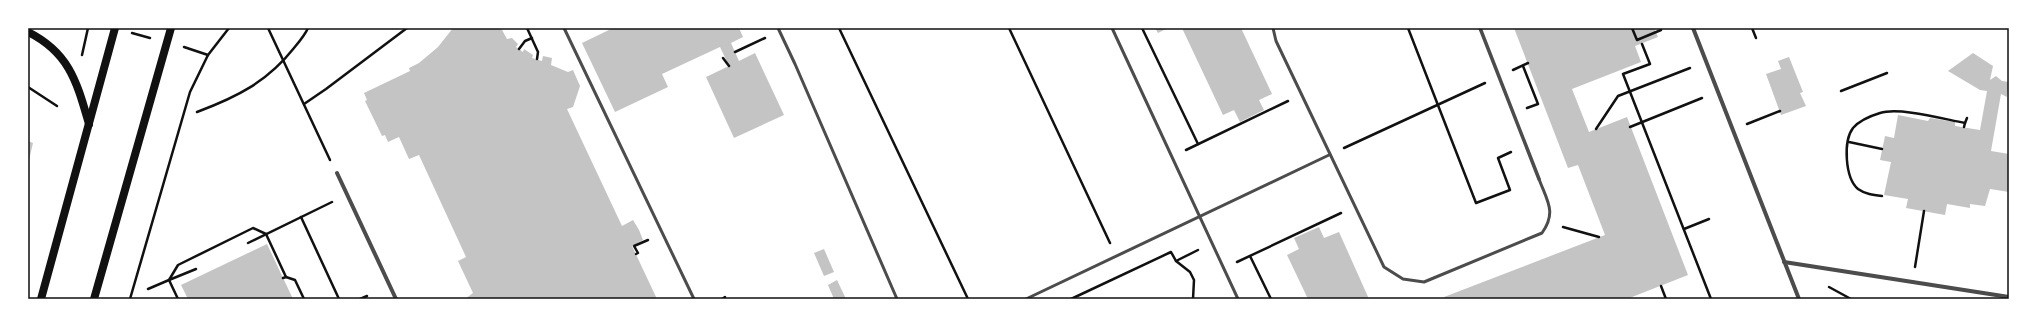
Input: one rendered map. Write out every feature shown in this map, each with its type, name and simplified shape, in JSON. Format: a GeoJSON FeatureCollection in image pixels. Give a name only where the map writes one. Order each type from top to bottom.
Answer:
{"type":"FeatureCollection","features":[{"type":"Feature","properties":{"kind":"main road"},"geometry":{"type":"LineString","coordinates":[[41,299],[115,28]]}},
{"type":"Feature","properties":{"kind":"main road"},"geometry":{"type":"LineString","coordinates":[[94,299],[171,28]]}},
{"type":"Feature","properties":{"kind":"main road"},"geometry":{"type":"LineString","coordinates":[[28,32],[37,36],[57,52],[76,78],[89,125]]}},
{"type":"Feature","properties":{"kind":"street"},"geometry":{"type":"LineString","coordinates":[[1480,28],[1539,179]]}},
{"type":"Feature","properties":{"kind":"street"},"geometry":{"type":"LineString","coordinates":[[1693,28],[1799,299]]}},
{"type":"Feature","properties":{"kind":"street"},"geometry":{"type":"LineString","coordinates":[[336,173],[396,299]]}},
{"type":"Feature","properties":{"kind":"street"},"geometry":{"type":"LineString","coordinates":[[1784,262],[2009,297]]}},
{"type":"Feature","properties":{"kind":"lane"},"geometry":{"type":"LineString","coordinates":[[564,28],[694,299]]}},
{"type":"Feature","properties":{"kind":"lane"},"geometry":{"type":"LineString","coordinates":[[1112,28],[1238,299]]}},
{"type":"Feature","properties":{"kind":"lane"},"geometry":{"type":"LineString","coordinates":[[1273,28],[1276,41],[1301,95],[1354,208],[1384,266],[1403,279],[1424,282],[1531,240],[1542,234],[1549,224],[1551,214],[1539,179]]}},
{"type":"Feature","properties":{"kind":"lane"},"geometry":{"type":"LineString","coordinates":[[779,29],[897,299]]}},
{"type":"Feature","properties":{"kind":"lane"},"geometry":{"type":"LineString","coordinates":[[1026,299],[1329,155]]}},
{"type":"Feature","properties":{"kind":"path"},"geometry":{"type":"LineString","coordinates":[[130,299],[190,92],[208,55],[229,28]]}},
{"type":"Feature","properties":{"kind":"path"},"geometry":{"type":"LineString","coordinates":[[268,28],[336,173]]}},
{"type":"Feature","properties":{"kind":"path"},"geometry":{"type":"LineString","coordinates":[[197,112],[240,94],[264,79],[284,60],[308,28]]}},
{"type":"Feature","properties":{"kind":"path"},"geometry":{"type":"LineString","coordinates":[[304,104],[407,28]]}},
{"type":"Feature","properties":{"kind":"path"},"geometry":{"type":"LineString","coordinates":[[527,28],[538,52],[537,59]]}},
{"type":"Feature","properties":{"kind":"path"},"geometry":{"type":"LineString","coordinates":[[839,28],[968,299]]}},
{"type":"Feature","properties":{"kind":"path"},"geometry":{"type":"LineString","coordinates":[[1009,28],[1116,256]]}},
{"type":"Feature","properties":{"kind":"path"},"geometry":{"type":"LineString","coordinates":[[1142,28],[1198,144]]}},
{"type":"Feature","properties":{"kind":"path"},"geometry":{"type":"LineString","coordinates":[[1408,28],[1476,203],[1510,190],[1498,158],[1527,146]]}},
{"type":"Feature","properties":{"kind":"path"},"geometry":{"type":"LineString","coordinates":[[1632,28],[1637,40],[1662,30],[1661,28]]}},
{"type":"Feature","properties":{"kind":"path"},"geometry":{"type":"LineString","coordinates":[[1752,28],[1756,38]]}},
{"type":"Feature","properties":{"kind":"path"},"geometry":{"type":"LineString","coordinates":[[735,52],[779,29]]}},
{"type":"Feature","properties":{"kind":"path"},"geometry":{"type":"LineString","coordinates":[[130,32],[141,35]]}},
{"type":"Feature","properties":{"kind":"path"},"geometry":{"type":"LineString","coordinates":[[519,49],[525,41],[532,38]]}},
{"type":"Feature","properties":{"kind":"path"},"geometry":{"type":"LineString","coordinates":[[1642,44],[1650,64],[1623,74],[1711,299]]}},
{"type":"Feature","properties":{"kind":"path"},"geometry":{"type":"LineString","coordinates":[[723,58],[729,66]]}},
{"type":"Feature","properties":{"kind":"path"},"geometry":{"type":"LineString","coordinates":[[1514,114],[1538,104],[1523,65]]}},
{"type":"Feature","properties":{"kind":"path"},"geometry":{"type":"LineString","coordinates":[[1841,91],[1887,73]]}},
{"type":"Feature","properties":{"kind":"path"},"geometry":{"type":"LineString","coordinates":[[1596,130],[1618,96],[1673,74]]}},
{"type":"Feature","properties":{"kind":"path"},"geometry":{"type":"LineString","coordinates":[[28,87],[57,106]]}},
{"type":"Feature","properties":{"kind":"path"},"geometry":{"type":"LineString","coordinates":[[1329,155],[1473,89]]}},
{"type":"Feature","properties":{"kind":"path"},"geometry":{"type":"LineString","coordinates":[[1630,126],[1717,92]]}},
{"type":"Feature","properties":{"kind":"path"},"geometry":{"type":"LineString","coordinates":[[1173,157],[1301,95]]}},
{"type":"Feature","properties":{"kind":"path"},"geometry":{"type":"LineString","coordinates":[[1732,131],[1780,111]]}},
{"type":"Feature","properties":{"kind":"path"},"geometry":{"type":"LineString","coordinates":[[1882,196],[1867,193],[1858,188],[1852,180],[1847,163],[1852,129],[1860,121],[1889,111],[1965,123]]}},
{"type":"Feature","properties":{"kind":"path"},"geometry":{"type":"LineString","coordinates":[[1964,127],[1966,118]]}},
{"type":"Feature","properties":{"kind":"path"},"geometry":{"type":"LineString","coordinates":[[1849,142],[1882,149]]}},
{"type":"Feature","properties":{"kind":"path"},"geometry":{"type":"LineString","coordinates":[[248,243],[347,195]]}},
{"type":"Feature","properties":{"kind":"path"},"geometry":{"type":"LineString","coordinates":[[1224,268],[1354,208]]}},
{"type":"Feature","properties":{"kind":"path"},"geometry":{"type":"LineString","coordinates":[[1912,281],[1924,211]]}},
{"type":"Feature","properties":{"kind":"path"},"geometry":{"type":"LineString","coordinates":[[301,217],[339,299]]}},
{"type":"Feature","properties":{"kind":"path"},"geometry":{"type":"LineString","coordinates":[[1684,229],[1709,219]]}},
{"type":"Feature","properties":{"kind":"path"},"geometry":{"type":"LineString","coordinates":[[1549,224],[1599,237]]}},
{"type":"Feature","properties":{"kind":"path"},"geometry":{"type":"LineString","coordinates":[[169,280],[178,265],[253,228],[266,234],[284,278],[295,280],[304,299]]}},
{"type":"Feature","properties":{"kind":"path"},"geometry":{"type":"LineString","coordinates":[[634,246],[638,253],[636,254]]}},
{"type":"Feature","properties":{"kind":"path"},"geometry":{"type":"LineString","coordinates":[[1176,261],[1200,249]]}},
{"type":"Feature","properties":{"kind":"path"},"geometry":{"type":"LineString","coordinates":[[1071,299],[1171,252],[1176,261],[1190,272],[1194,280],[1193,299]]}},
{"type":"Feature","properties":{"kind":"path"},"geometry":{"type":"LineString","coordinates":[[1250,256],[1271,299]]}},
{"type":"Feature","properties":{"kind":"path"},"geometry":{"type":"LineString","coordinates":[[148,289],[196,269]]}},
{"type":"Feature","properties":{"kind":"path"},"geometry":{"type":"LineString","coordinates":[[169,280],[178,299]]}},
{"type":"Feature","properties":{"kind":"path"},"geometry":{"type":"LineString","coordinates":[[1661,286],[1666,299]]}},
{"type":"Feature","properties":{"kind":"path"},"geometry":{"type":"LineString","coordinates":[[360,299],[367,296]]}},
{"type":"Feature","properties":{"kind":"building"},"geometry":{"type":"Polygon","coordinates":[[[453,28],[501,28],[507,39],[512,38],[518,44],[516,47],[523,52],[524,49],[533,55],[532,58],[542,61],[543,56],[552,58],[551,65],[568,72],[573,70],[580,86],[573,107],[567,109],[622,226],[633,220],[639,230],[643,240],[632,246],[657,299],[465,299],[473,293],[458,261],[466,257],[419,155],[409,159],[399,137],[388,142],[385,135],[382,136],[365,101],[367,100],[364,93],[410,71],[409,68],[419,63],[438,47],[453,28]]]}},
{"type":"Feature","properties":{"kind":"building"},"geometry":{"type":"Polygon","coordinates":[[[613,28],[739,28],[743,37],[731,43],[739,61],[755,53],[784,115],[734,138],[706,77],[729,66],[720,47],[662,74],[668,87],[615,112],[582,43],[613,28]]]}},
{"type":"Feature","properties":{"kind":"building"},"geometry":{"type":"Polygon","coordinates":[[[1155,28],[1168,28],[1158,33],[1155,28]]]}},
{"type":"Feature","properties":{"kind":"building"},"geometry":{"type":"Polygon","coordinates":[[[1182,28],[1241,28],[1272,94],[1259,100],[1264,110],[1240,122],[1234,110],[1223,115],[1182,28]]]}},
{"type":"Feature","properties":{"kind":"building"},"geometry":{"type":"Polygon","coordinates":[[[1514,28],[1654,28],[1658,37],[1635,46],[1641,62],[1572,89],[1589,132],[1627,117],[1688,275],[1627,299],[1444,299],[1444,297],[1605,235],[1578,165],[1568,168],[1514,28]]]}},
{"type":"Feature","properties":{"kind":"building"},"geometry":{"type":"Polygon","coordinates":[[[1973,53],[1993,66],[1990,80],[1996,76],[2002,81],[2009,82],[2007,97],[2001,94],[1991,151],[2009,154],[2009,192],[1990,189],[1985,206],[1970,204],[1970,208],[1947,204],[1945,215],[1906,208],[1908,199],[1884,195],[1891,162],[1880,160],[1885,136],[1894,138],[1898,115],[1928,121],[1930,118],[1955,122],[1955,126],[1980,130],[1987,91],[1980,90],[1948,71],[1973,53]]]}},
{"type":"Feature","properties":{"kind":"building"},"geometry":{"type":"Polygon","coordinates":[[[1789,57],[1803,92],[1800,93],[1806,106],[1781,115],[1766,74],[1781,69],[1778,61],[1789,57]]]}},
{"type":"Feature","properties":{"kind":"building"},"geometry":{"type":"Polygon","coordinates":[[[28,141],[33,143],[29,160],[28,160],[28,141]]]}},
{"type":"Feature","properties":{"kind":"building"},"geometry":{"type":"Polygon","coordinates":[[[1319,227],[1324,238],[1339,232],[1369,299],[1308,299],[1287,255],[1299,249],[1294,238],[1319,227]]]}},
{"type":"Feature","properties":{"kind":"building"},"geometry":{"type":"Polygon","coordinates":[[[267,244],[293,299],[188,299],[181,285],[267,244]]]}},
{"type":"Feature","properties":{"kind":"building"},"geometry":{"type":"Polygon","coordinates":[[[824,249],[834,272],[824,276],[814,253],[824,249]]]}},
{"type":"Feature","properties":{"kind":"building"},"geometry":{"type":"Polygon","coordinates":[[[837,280],[846,299],[834,299],[828,285],[837,280]]]}}]}
